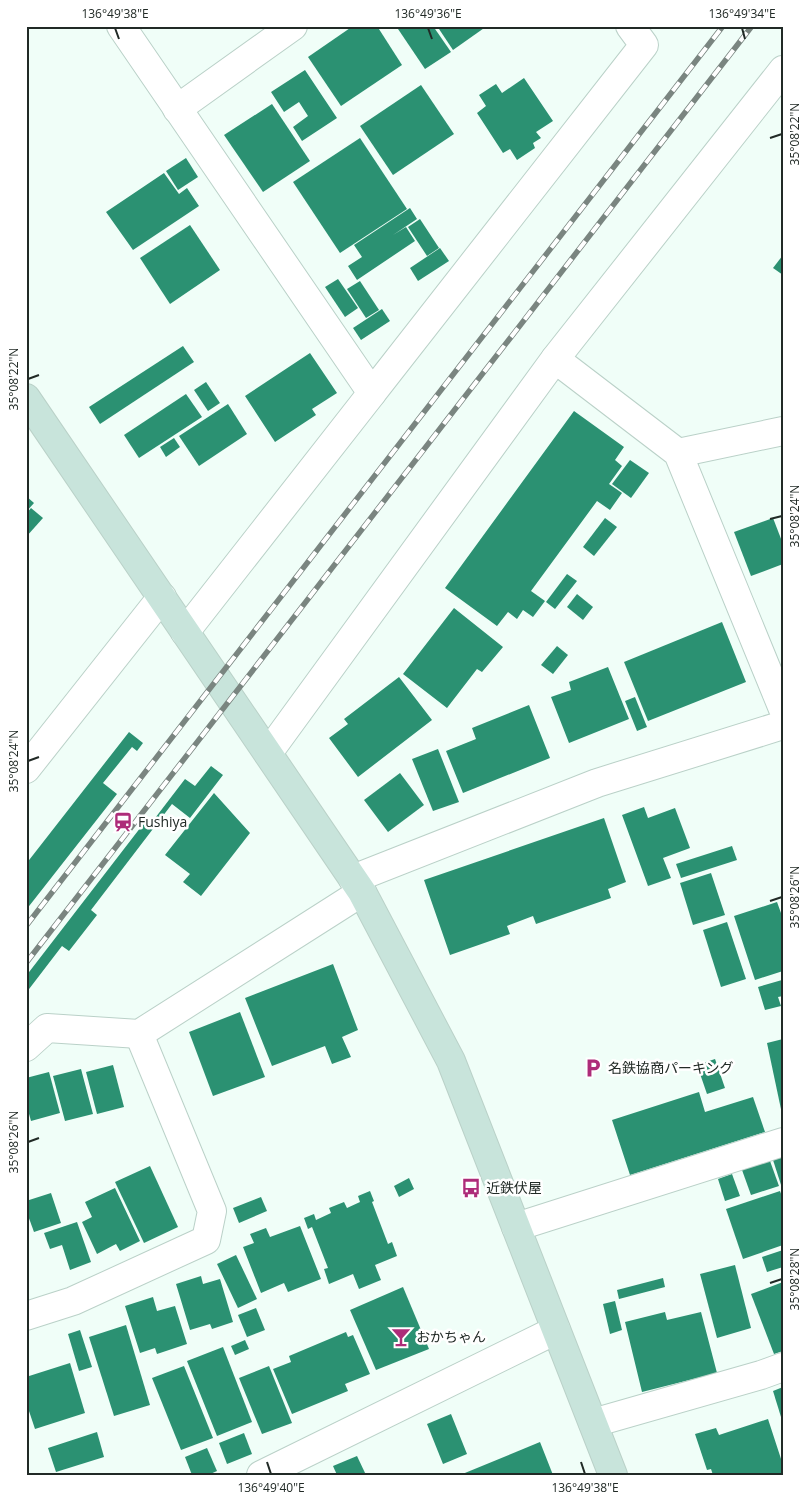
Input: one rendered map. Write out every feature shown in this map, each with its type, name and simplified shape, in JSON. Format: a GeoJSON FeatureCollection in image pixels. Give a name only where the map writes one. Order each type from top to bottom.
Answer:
{"type":"FeatureCollection","features":[{"type":"Feature","properties":{"kind":"street"},"geometry":{"type":"LineString","coordinates":[[121,26],[372,392]]}},
{"type":"Feature","properties":{"kind":"street"},"geometry":{"type":"LineString","coordinates":[[177,109],[293,26]]}},
{"type":"Feature","properties":{"kind":"street"},"geometry":{"type":"LineString","coordinates":[[185,632],[644,45],[630,26]]}},
{"type":"Feature","properties":{"kind":"street"},"geometry":{"type":"LineString","coordinates":[[268,753],[555,359],[783,70]]}},
{"type":"Feature","properties":{"kind":"street"},"geometry":{"type":"LineString","coordinates":[[555,359],[678,453],[783,709]]}},
{"type":"Feature","properties":{"kind":"street"},"geometry":{"type":"LineString","coordinates":[[26,398],[358,885],[451,1061],[613,1475]]}},
{"type":"Feature","properties":{"kind":"street"},"geometry":{"type":"LineString","coordinates":[[678,453],[783,431]]}},
{"type":"Feature","properties":{"kind":"street"},"geometry":{"type":"LineString","coordinates":[[26,770],[162,597]]}},
{"type":"Feature","properties":{"kind":"street"},"geometry":{"type":"LineString","coordinates":[[26,1047],[47,1028],[139,1034],[358,885],[597,783],[783,725]]}},
{"type":"Feature","properties":{"kind":"street"},"geometry":{"type":"LineString","coordinates":[[26,1316],[73,1301],[206,1240],[212,1212],[139,1034]]}},
{"type":"Feature","properties":{"kind":"street"},"geometry":{"type":"LineString","coordinates":[[516,1227],[783,1142]]}},
{"type":"Feature","properties":{"kind":"street"},"geometry":{"type":"LineString","coordinates":[[261,1475],[556,1330]]}},
{"type":"Feature","properties":{"kind":"street"},"geometry":{"type":"LineString","coordinates":[[593,1423],[783,1367]]}},
{"type":"Feature","properties":{"kind":"building"},"geometry":{"type":"Polygon","coordinates":[[[353,26],[377,26],[402,65],[341,106],[308,57],[353,26]]]}},
{"type":"Feature","properties":{"kind":"building"},"geometry":{"type":"Polygon","coordinates":[[[396,26],[433,26],[451,52],[425,69],[396,26]]]}},
{"type":"Feature","properties":{"kind":"building"},"geometry":{"type":"Polygon","coordinates":[[[437,26],[487,26],[453,50],[437,26]]]}},
{"type":"Feature","properties":{"kind":"building"},"geometry":{"type":"Polygon","coordinates":[[[305,70],[337,118],[302,141],[293,127],[308,116],[299,102],[284,112],[271,92],[305,70]]]}},
{"type":"Feature","properties":{"kind":"building"},"geometry":{"type":"Polygon","coordinates":[[[524,78],[553,121],[536,132],[541,138],[533,143],[535,148],[517,160],[510,149],[503,153],[477,113],[486,106],[479,95],[496,84],[502,93],[524,78]]]}},
{"type":"Feature","properties":{"kind":"building"},"geometry":{"type":"Polygon","coordinates":[[[421,85],[454,134],[393,175],[360,126],[421,85]]]}},
{"type":"Feature","properties":{"kind":"building"},"geometry":{"type":"Polygon","coordinates":[[[272,104],[310,161],[263,192],[224,135],[272,104]]]}},
{"type":"Feature","properties":{"kind":"building"},"geometry":{"type":"Polygon","coordinates":[[[360,138],[407,209],[340,253],[293,182],[360,138]]]}},
{"type":"Feature","properties":{"kind":"building"},"geometry":{"type":"Polygon","coordinates":[[[186,158],[198,177],[178,190],[166,171],[186,158]]]}},
{"type":"Feature","properties":{"kind":"building"},"geometry":{"type":"Polygon","coordinates":[[[164,173],[179,194],[187,188],[199,206],[133,250],[106,212],[164,173]]]}},
{"type":"Feature","properties":{"kind":"building"},"geometry":{"type":"Polygon","coordinates":[[[410,208],[417,219],[393,235],[406,227],[415,241],[357,280],[348,266],[362,257],[354,245],[410,208]]]}},
{"type":"Feature","properties":{"kind":"building"},"geometry":{"type":"Polygon","coordinates":[[[420,219],[439,248],[427,256],[408,227],[420,219]]]}},
{"type":"Feature","properties":{"kind":"building"},"geometry":{"type":"Polygon","coordinates":[[[190,225],[220,270],[170,304],[140,258],[190,225]]]}},
{"type":"Feature","properties":{"kind":"building"},"geometry":{"type":"Polygon","coordinates":[[[440,248],[449,261],[418,281],[410,268],[440,248]]]}},
{"type":"Feature","properties":{"kind":"building"},"geometry":{"type":"Polygon","coordinates":[[[783,255],[783,275],[773,268],[783,255]]]}},
{"type":"Feature","properties":{"kind":"building"},"geometry":{"type":"Polygon","coordinates":[[[338,279],[358,308],[345,317],[325,287],[338,279]]]}},
{"type":"Feature","properties":{"kind":"building"},"geometry":{"type":"Polygon","coordinates":[[[360,281],[379,310],[366,318],[347,289],[360,281]]]}},
{"type":"Feature","properties":{"kind":"building"},"geometry":{"type":"Polygon","coordinates":[[[382,309],[390,321],[361,340],[353,328],[382,309]]]}},
{"type":"Feature","properties":{"kind":"building"},"geometry":{"type":"Polygon","coordinates":[[[183,346],[194,362],[100,424],[89,407],[183,346]]]}},
{"type":"Feature","properties":{"kind":"building"},"geometry":{"type":"Polygon","coordinates":[[[310,353],[337,393],[312,409],[316,415],[275,442],[245,396],[310,353]]]}},
{"type":"Feature","properties":{"kind":"building"},"geometry":{"type":"Polygon","coordinates":[[[206,382],[220,403],[208,411],[194,390],[206,382]]]}},
{"type":"Feature","properties":{"kind":"building"},"geometry":{"type":"Polygon","coordinates":[[[186,394],[202,417],[139,458],[124,435],[186,394]]]}},
{"type":"Feature","properties":{"kind":"building"},"geometry":{"type":"Polygon","coordinates":[[[228,404],[247,434],[199,466],[179,436],[228,404]]]}},
{"type":"Feature","properties":{"kind":"building"},"geometry":{"type":"Polygon","coordinates":[[[574,411],[624,447],[615,460],[622,466],[609,484],[622,493],[610,510],[597,501],[531,591],[545,601],[533,617],[523,610],[517,619],[508,612],[497,626],[445,588],[574,411]]]}},
{"type":"Feature","properties":{"kind":"building"},"geometry":{"type":"Polygon","coordinates":[[[174,438],[180,447],[166,457],[160,447],[174,438]]]}},
{"type":"Feature","properties":{"kind":"building"},"geometry":{"type":"Polygon","coordinates":[[[630,460],[649,473],[631,498],[612,484],[630,460]]]}},
{"type":"Feature","properties":{"kind":"building"},"geometry":{"type":"Polygon","coordinates":[[[26,496],[34,503],[26,512],[26,496]]]}},
{"type":"Feature","properties":{"kind":"building"},"geometry":{"type":"Polygon","coordinates":[[[31,508],[43,518],[26,537],[26,514],[31,508]]]}},
{"type":"Feature","properties":{"kind":"building"},"geometry":{"type":"Polygon","coordinates":[[[605,518],[617,527],[594,556],[583,547],[605,518]]]}},
{"type":"Feature","properties":{"kind":"building"},"geometry":{"type":"Polygon","coordinates":[[[773,518],[783,544],[783,564],[751,576],[734,532],[773,518]]]}},
{"type":"Feature","properties":{"kind":"building"},"geometry":{"type":"Polygon","coordinates":[[[567,574],[577,581],[555,609],[546,602],[567,574]]]}},
{"type":"Feature","properties":{"kind":"building"},"geometry":{"type":"Polygon","coordinates":[[[577,594],[593,607],[583,620],[567,607],[577,594]]]}},
{"type":"Feature","properties":{"kind":"building"},"geometry":{"type":"Polygon","coordinates":[[[454,608],[503,647],[482,672],[477,669],[447,708],[403,674],[454,608]]]}},
{"type":"Feature","properties":{"kind":"building"},"geometry":{"type":"Polygon","coordinates":[[[722,622],[746,682],[648,721],[624,662],[722,622]]]}},
{"type":"Feature","properties":{"kind":"building"},"geometry":{"type":"Polygon","coordinates":[[[557,646],[568,655],[553,674],[541,665],[557,646]]]}},
{"type":"Feature","properties":{"kind":"building"},"geometry":{"type":"Polygon","coordinates":[[[608,667],[629,719],[569,743],[551,697],[571,690],[569,682],[608,667]]]}},
{"type":"Feature","properties":{"kind":"building"},"geometry":{"type":"Polygon","coordinates":[[[399,677],[432,720],[358,777],[329,738],[348,724],[344,719],[399,677]]]}},
{"type":"Feature","properties":{"kind":"building"},"geometry":{"type":"Polygon","coordinates":[[[635,697],[647,727],[637,731],[625,701],[635,697]]]}},
{"type":"Feature","properties":{"kind":"building"},"geometry":{"type":"Polygon","coordinates":[[[529,705],[550,758],[463,793],[446,751],[476,739],[472,728],[529,705]]]}},
{"type":"Feature","properties":{"kind":"building"},"geometry":{"type":"Polygon","coordinates":[[[129,732],[143,743],[137,751],[132,747],[103,783],[117,794],[26,910],[26,864],[129,732]]]}},
{"type":"Feature","properties":{"kind":"building"},"geometry":{"type":"Polygon","coordinates":[[[438,749],[459,802],[433,811],[412,759],[438,749]]]}},
{"type":"Feature","properties":{"kind":"building"},"geometry":{"type":"Polygon","coordinates":[[[211,766],[223,775],[190,818],[172,804],[91,910],[97,915],[69,951],[62,946],[26,993],[26,976],[144,823],[149,826],[185,779],[195,786],[211,766]]]}},
{"type":"Feature","properties":{"kind":"building"},"geometry":{"type":"Polygon","coordinates":[[[400,773],[424,805],[388,832],[364,800],[400,773]]]}},
{"type":"Feature","properties":{"kind":"building"},"geometry":{"type":"Polygon","coordinates":[[[214,793],[250,833],[201,896],[183,882],[190,874],[165,855],[214,793]]]}},
{"type":"Feature","properties":{"kind":"building"},"geometry":{"type":"Polygon","coordinates":[[[644,807],[648,818],[675,808],[690,848],[663,858],[671,878],[648,886],[622,815],[644,807]]]}},
{"type":"Feature","properties":{"kind":"building"},"geometry":{"type":"Polygon","coordinates":[[[604,818],[626,882],[608,889],[611,898],[536,924],[533,916],[507,926],[510,934],[450,955],[424,880],[604,818]]]}},
{"type":"Feature","properties":{"kind":"building"},"geometry":{"type":"Polygon","coordinates":[[[732,846],[737,860],[681,878],[676,864],[732,846]]]}},
{"type":"Feature","properties":{"kind":"building"},"geometry":{"type":"Polygon","coordinates":[[[711,873],[725,915],[693,925],[680,883],[711,873]]]}},
{"type":"Feature","properties":{"kind":"building"},"geometry":{"type":"Polygon","coordinates":[[[777,902],[781,913],[783,912],[783,971],[755,980],[734,916],[777,902]]]}},
{"type":"Feature","properties":{"kind":"building"},"geometry":{"type":"Polygon","coordinates":[[[727,922],[746,979],[721,987],[703,930],[727,922]]]}},
{"type":"Feature","properties":{"kind":"building"},"geometry":{"type":"Polygon","coordinates":[[[333,964],[358,1030],[342,1037],[351,1057],[332,1064],[325,1046],[272,1066],[245,998],[333,964]]]}},
{"type":"Feature","properties":{"kind":"building"},"geometry":{"type":"Polygon","coordinates":[[[782,980],[783,996],[778,997],[781,1006],[765,1010],[758,987],[782,980]]]}},
{"type":"Feature","properties":{"kind":"building"},"geometry":{"type":"Polygon","coordinates":[[[240,1012],[265,1077],[213,1096],[189,1032],[240,1012]]]}},
{"type":"Feature","properties":{"kind":"building"},"geometry":{"type":"Polygon","coordinates":[[[783,1039],[783,1114],[782,1114],[767,1043],[783,1039]]]}},
{"type":"Feature","properties":{"kind":"building"},"geometry":{"type":"Polygon","coordinates":[[[715,1059],[725,1088],[707,1094],[697,1065],[715,1059]]]}},
{"type":"Feature","properties":{"kind":"building"},"geometry":{"type":"Polygon","coordinates":[[[113,1065],[124,1107],[97,1114],[86,1072],[113,1065]]]}},
{"type":"Feature","properties":{"kind":"building"},"geometry":{"type":"Polygon","coordinates":[[[81,1069],[93,1114],[65,1121],[53,1076],[81,1069]]]}},
{"type":"Feature","properties":{"kind":"building"},"geometry":{"type":"Polygon","coordinates":[[[49,1072],[60,1113],[31,1121],[26,1103],[26,1078],[49,1072]]]}},
{"type":"Feature","properties":{"kind":"building"},"geometry":{"type":"Polygon","coordinates":[[[699,1092],[705,1112],[753,1097],[765,1132],[630,1175],[612,1120],[699,1092]]]}},
{"type":"Feature","properties":{"kind":"building"},"geometry":{"type":"Polygon","coordinates":[[[783,1157],[783,1188],[782,1188],[773,1160],[783,1157]]]}},
{"type":"Feature","properties":{"kind":"building"},"geometry":{"type":"Polygon","coordinates":[[[770,1161],[779,1186],[751,1195],[742,1170],[770,1161]]]}},
{"type":"Feature","properties":{"kind":"building"},"geometry":{"type":"Polygon","coordinates":[[[150,1166],[178,1227],[144,1243],[115,1182],[150,1166]]]}},
{"type":"Feature","properties":{"kind":"building"},"geometry":{"type":"Polygon","coordinates":[[[732,1174],[740,1196],[725,1201],[718,1179],[732,1174]]]}},
{"type":"Feature","properties":{"kind":"building"},"geometry":{"type":"Polygon","coordinates":[[[409,1178],[414,1189],[399,1197],[394,1186],[409,1178]]]}},
{"type":"Feature","properties":{"kind":"building"},"geometry":{"type":"Polygon","coordinates":[[[115,1188],[140,1241],[120,1251],[116,1244],[97,1254],[82,1222],[92,1217],[85,1202],[115,1188]]]}},
{"type":"Feature","properties":{"kind":"building"},"geometry":{"type":"Polygon","coordinates":[[[370,1191],[374,1201],[372,1202],[388,1244],[392,1242],[397,1256],[375,1265],[381,1280],[359,1289],[353,1274],[329,1284],[324,1269],[328,1268],[312,1227],[308,1229],[304,1218],[314,1214],[316,1220],[331,1213],[329,1208],[344,1202],[347,1208],[360,1202],[358,1196],[370,1191]]]}},
{"type":"Feature","properties":{"kind":"building"},"geometry":{"type":"Polygon","coordinates":[[[780,1191],[783,1199],[783,1245],[743,1259],[726,1209],[780,1191]]]}},
{"type":"Feature","properties":{"kind":"building"},"geometry":{"type":"Polygon","coordinates":[[[51,1193],[61,1223],[34,1232],[26,1210],[26,1201],[51,1193]]]}},
{"type":"Feature","properties":{"kind":"building"},"geometry":{"type":"Polygon","coordinates":[[[261,1197],[267,1211],[239,1223],[233,1208],[261,1197]]]}},
{"type":"Feature","properties":{"kind":"building"},"geometry":{"type":"Polygon","coordinates":[[[77,1222],[91,1262],[70,1270],[62,1245],[50,1249],[44,1233],[77,1222]]]}},
{"type":"Feature","properties":{"kind":"building"},"geometry":{"type":"Polygon","coordinates":[[[300,1226],[321,1279],[288,1292],[284,1283],[261,1293],[243,1247],[254,1243],[250,1234],[266,1228],[270,1237],[300,1226]]]}},
{"type":"Feature","properties":{"kind":"building"},"geometry":{"type":"Polygon","coordinates":[[[783,1250],[783,1267],[767,1272],[762,1257],[783,1250]]]}},
{"type":"Feature","properties":{"kind":"building"},"geometry":{"type":"Polygon","coordinates":[[[236,1255],[257,1299],[238,1308],[217,1264],[236,1255]]]}},
{"type":"Feature","properties":{"kind":"building"},"geometry":{"type":"Polygon","coordinates":[[[735,1265],[751,1328],[717,1338],[700,1274],[735,1265]]]}},
{"type":"Feature","properties":{"kind":"building"},"geometry":{"type":"Polygon","coordinates":[[[201,1276],[203,1284],[220,1279],[233,1322],[212,1329],[210,1324],[190,1330],[176,1284],[201,1276]]]}},
{"type":"Feature","properties":{"kind":"building"},"geometry":{"type":"Polygon","coordinates":[[[663,1278],[665,1287],[619,1299],[617,1290],[663,1278]]]}},
{"type":"Feature","properties":{"kind":"building"},"geometry":{"type":"Polygon","coordinates":[[[783,1282],[783,1351],[774,1354],[751,1294],[783,1282]]]}},
{"type":"Feature","properties":{"kind":"building"},"geometry":{"type":"Polygon","coordinates":[[[403,1287],[429,1349],[376,1370],[350,1310],[403,1287]]]}},
{"type":"Feature","properties":{"kind":"building"},"geometry":{"type":"Polygon","coordinates":[[[153,1297],[157,1311],[175,1306],[187,1344],[157,1354],[155,1348],[140,1353],[125,1306],[153,1297]]]}},
{"type":"Feature","properties":{"kind":"building"},"geometry":{"type":"Polygon","coordinates":[[[615,1301],[622,1330],[610,1334],[603,1304],[615,1301]]]}},
{"type":"Feature","properties":{"kind":"building"},"geometry":{"type":"Polygon","coordinates":[[[256,1308],[265,1330],[247,1337],[238,1315],[256,1308]]]}},
{"type":"Feature","properties":{"kind":"building"},"geometry":{"type":"Polygon","coordinates":[[[665,1312],[667,1320],[701,1312],[717,1373],[642,1392],[625,1322],[665,1312]]]}},
{"type":"Feature","properties":{"kind":"building"},"geometry":{"type":"Polygon","coordinates":[[[126,1325],[150,1405],[114,1416],[89,1337],[126,1325]]]}},
{"type":"Feature","properties":{"kind":"building"},"geometry":{"type":"Polygon","coordinates":[[[80,1330],[92,1367],[79,1371],[68,1334],[80,1330]]]}},
{"type":"Feature","properties":{"kind":"building"},"geometry":{"type":"Polygon","coordinates":[[[346,1332],[348,1337],[353,1335],[370,1374],[345,1384],[348,1391],[292,1414],[273,1369],[291,1362],[289,1356],[346,1332]]]}},
{"type":"Feature","properties":{"kind":"building"},"geometry":{"type":"Polygon","coordinates":[[[245,1340],[249,1349],[235,1355],[231,1346],[245,1340]]]}},
{"type":"Feature","properties":{"kind":"building"},"geometry":{"type":"Polygon","coordinates":[[[223,1347],[252,1422],[217,1436],[187,1361],[223,1347]]]}},
{"type":"Feature","properties":{"kind":"building"},"geometry":{"type":"Polygon","coordinates":[[[70,1363],[85,1413],[35,1429],[26,1402],[26,1377],[70,1363]]]}},
{"type":"Feature","properties":{"kind":"building"},"geometry":{"type":"Polygon","coordinates":[[[184,1366],[213,1438],[181,1450],[152,1378],[184,1366]]]}},
{"type":"Feature","properties":{"kind":"building"},"geometry":{"type":"Polygon","coordinates":[[[269,1366],[292,1423],[262,1434],[239,1378],[269,1366]]]}},
{"type":"Feature","properties":{"kind":"building"},"geometry":{"type":"Polygon","coordinates":[[[783,1387],[783,1416],[781,1417],[773,1391],[783,1387]]]}},
{"type":"Feature","properties":{"kind":"building"},"geometry":{"type":"Polygon","coordinates":[[[451,1414],[467,1454],[443,1464],[427,1424],[451,1414]]]}},
{"type":"Feature","properties":{"kind":"building"},"geometry":{"type":"Polygon","coordinates":[[[768,1419],[783,1465],[783,1475],[713,1475],[711,1469],[707,1470],[695,1434],[716,1428],[719,1435],[768,1419]]]}},
{"type":"Feature","properties":{"kind":"building"},"geometry":{"type":"Polygon","coordinates":[[[97,1432],[104,1457],[56,1472],[48,1448],[97,1432]]]}},
{"type":"Feature","properties":{"kind":"building"},"geometry":{"type":"Polygon","coordinates":[[[244,1433],[252,1454],[227,1464],[219,1443],[244,1433]]]}},
{"type":"Feature","properties":{"kind":"building"},"geometry":{"type":"Polygon","coordinates":[[[540,1442],[553,1475],[460,1475],[540,1442]]]}},
{"type":"Feature","properties":{"kind":"building"},"geometry":{"type":"Polygon","coordinates":[[[207,1448],[217,1471],[208,1475],[192,1475],[185,1457],[207,1448]]]}},
{"type":"Feature","properties":{"kind":"building"},"geometry":{"type":"Polygon","coordinates":[[[357,1456],[366,1475],[337,1475],[333,1466],[357,1456]]]}},
{"type":"Feature","properties":{"kind":"railway"},"geometry":{"type":"LineString","coordinates":[[26,926],[723,26]]}},
{"type":"Feature","properties":{"kind":"railway"},"geometry":{"type":"LineString","coordinates":[[26,963],[752,26]]}},
{"type":"Feature","properties":{"kind":"place","name":"Fushiya"},"geometry":{"type":"Point","coordinates":[123,822]}},
{"type":"Feature","properties":{"kind":"place","name":"名鉄協商パーキング"},"geometry":{"type":"Point","coordinates":[593,1068]}},
{"type":"Feature","properties":{"kind":"place","name":"近鉄伏屋"},"geometry":{"type":"Point","coordinates":[471,1188]}},
{"type":"Feature","properties":{"kind":"place","name":"おかちゃん"},"geometry":{"type":"Point","coordinates":[401,1337]}}]}
